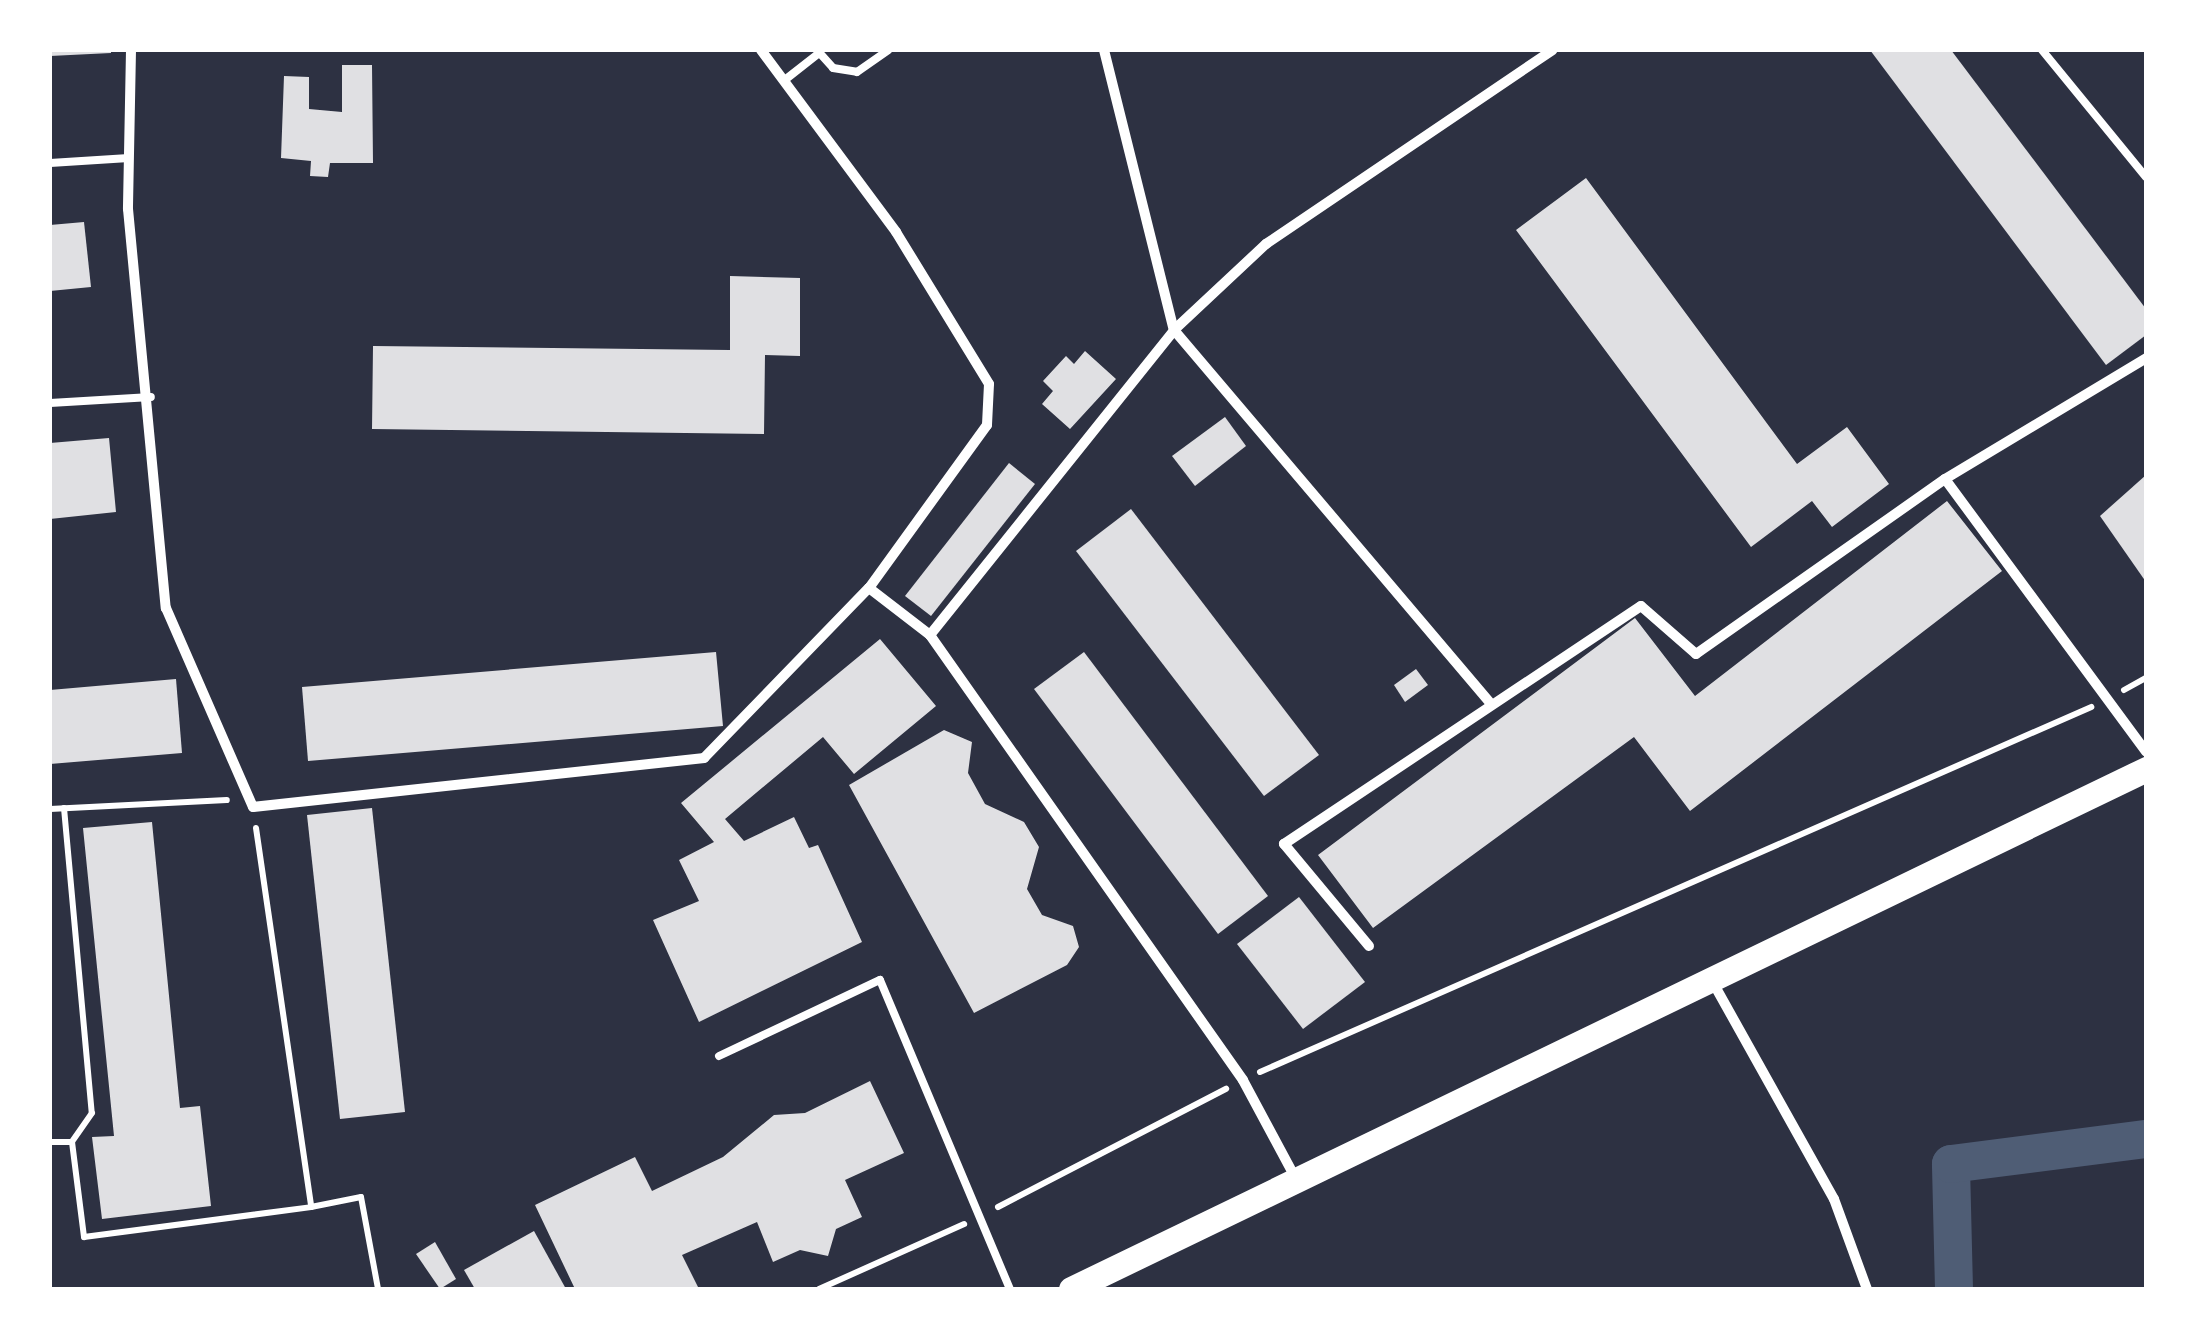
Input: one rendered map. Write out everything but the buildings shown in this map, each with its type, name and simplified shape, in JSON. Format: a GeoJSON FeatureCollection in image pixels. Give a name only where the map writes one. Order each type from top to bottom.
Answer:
{"type":"FeatureCollection","features":[{"type":"Feature","properties":{"kind":"main road"},"geometry":{"type":"LineString","coordinates":[[1071,1289],[2146,769]]}},
{"type":"Feature","properties":{"kind":"street"},"geometry":{"type":"LineString","coordinates":[[130,50],[128,158],[166,608],[254,807],[704,758],[868,588],[986,425],[988,384],[786,78],[761,50]]}},
{"type":"Feature","properties":{"kind":"street"},"geometry":{"type":"LineString","coordinates":[[1104,50],[1174,330],[1488,700]]}},
{"type":"Feature","properties":{"kind":"street"},"geometry":{"type":"LineString","coordinates":[[930,634],[1174,330],[1266,244],[1553,50]]}},
{"type":"Feature","properties":{"kind":"street"},"geometry":{"type":"LineString","coordinates":[[1368,946],[1284,844],[1488,700],[1641,606],[1696,654],[1945,479],[2146,358]]}},
{"type":"Feature","properties":{"kind":"street"},"geometry":{"type":"LineString","coordinates":[[1945,479],[2104,701],[2146,752]]}},
{"type":"Feature","properties":{"kind":"street"},"geometry":{"type":"LineString","coordinates":[[868,588],[930,634],[1243,1080],[1296,1179]]}},
{"type":"Feature","properties":{"kind":"street"},"geometry":{"type":"LineString","coordinates":[[1710,978],[1834,1199],[1868,1289]]}},
{"type":"Feature","properties":{"kind":"lane"},"geometry":{"type":"LineString","coordinates":[[786,78],[818,52],[856,72],[888,50]]}},
{"type":"Feature","properties":{"kind":"lane"},"geometry":{"type":"LineString","coordinates":[[2042,50],[2146,177]]}},
{"type":"Feature","properties":{"kind":"lane"},"geometry":{"type":"LineString","coordinates":[[50,163],[128,158]]}},
{"type":"Feature","properties":{"kind":"lane"},"geometry":{"type":"LineString","coordinates":[[50,403],[151,397]]}},
{"type":"Feature","properties":{"kind":"lane"},"geometry":{"type":"LineString","coordinates":[[719,1056],[880,980],[1010,1289]]}},
{"type":"Feature","properties":{"kind":"path"},"geometry":{"type":"LineString","coordinates":[[820,1289],[979,1217],[1243,1080],[2104,701],[2146,678]]}},
{"type":"Feature","properties":{"kind":"path"},"geometry":{"type":"LineString","coordinates":[[50,809],[210,795],[254,807],[311,1207]]}},
{"type":"Feature","properties":{"kind":"path"},"geometry":{"type":"LineString","coordinates":[[64,808],[92,1113],[72,1142],[84,1237],[361,1197],[378,1289]]}},
{"type":"Feature","properties":{"kind":"path"},"geometry":{"type":"LineString","coordinates":[[50,1142],[72,1142]]}},
{"type":"Feature","properties":{"kind":"waterway"},"geometry":{"type":"LineString","coordinates":[[1954,1289],[1951,1164],[2146,1139]]}}]}
